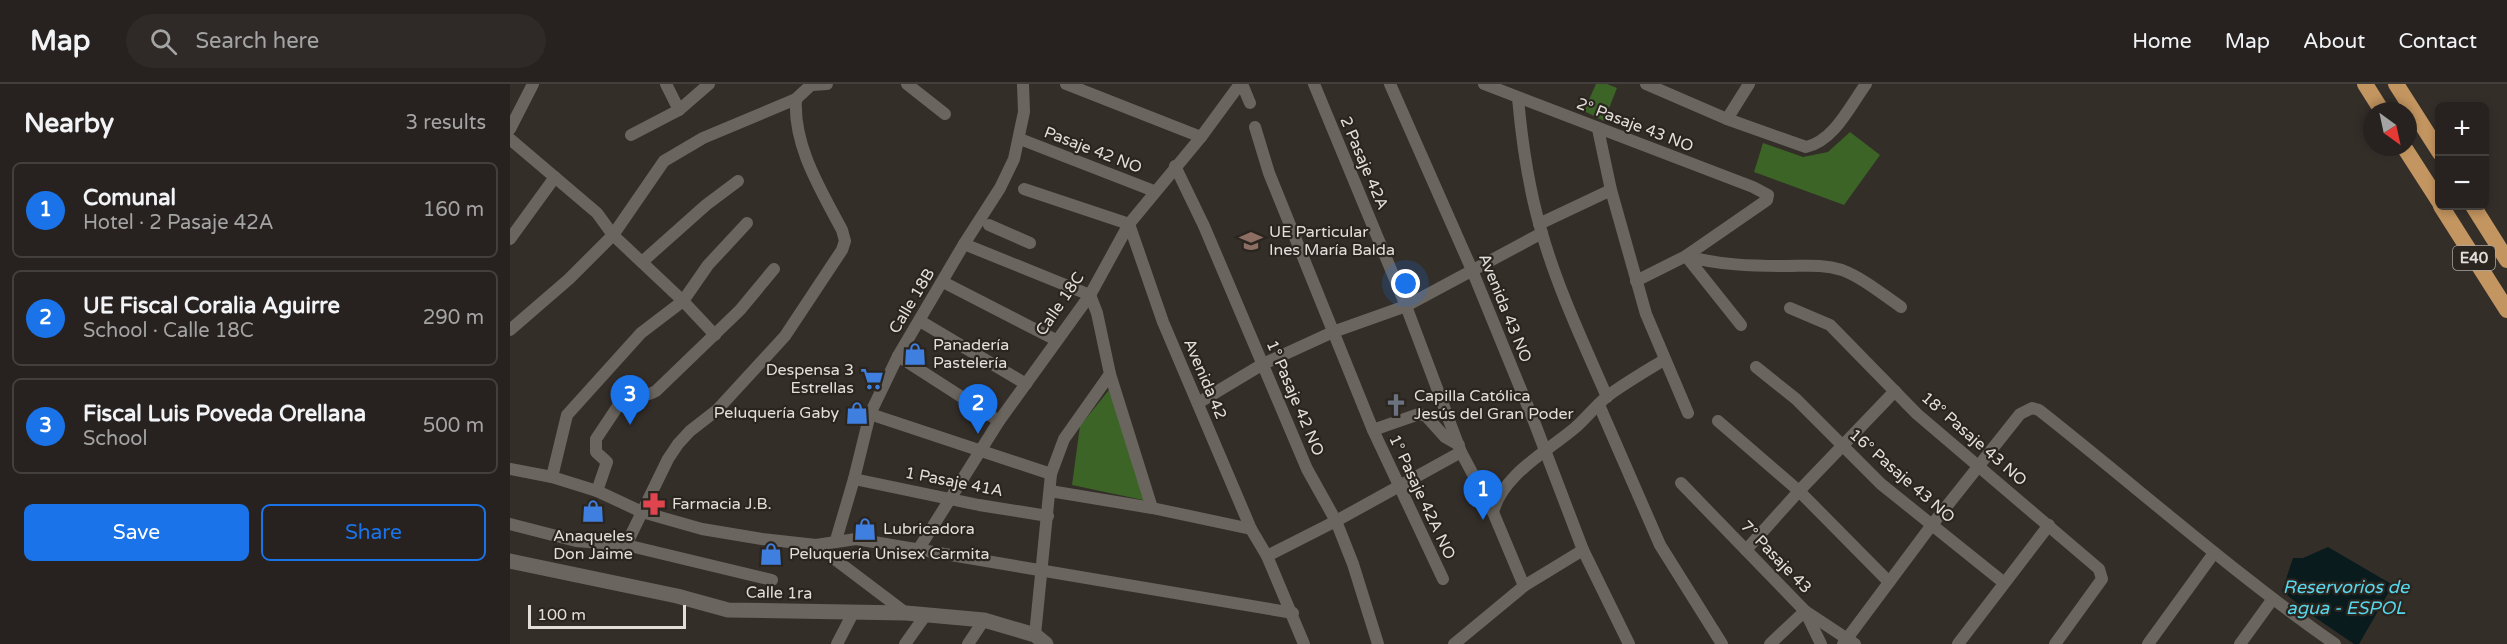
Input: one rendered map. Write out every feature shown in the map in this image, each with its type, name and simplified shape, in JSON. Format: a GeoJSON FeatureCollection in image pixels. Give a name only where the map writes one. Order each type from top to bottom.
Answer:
{"type":"FeatureCollection","features":[{"type":"Feature","properties":{"kind":"highway"},"geometry":{"type":"LineString","coordinates":[[2365,84],[2376,102]]}},
{"type":"Feature","properties":{"kind":"highway"},"geometry":{"type":"LineString","coordinates":[[2396,84],[2435,147]]}},
{"type":"Feature","properties":{"kind":"highway","name":"E40"},"geometry":{"type":"LineString","coordinates":[[2410,156],[2435,196]]}},
{"type":"Feature","properties":{"kind":"highway","name":"E40"},"geometry":{"type":"LineString","coordinates":[[2444,210],[2507,310]]}},
{"type":"Feature","properties":{"kind":"highway","name":"E40"},"geometry":{"type":"LineString","coordinates":[[2476,210],[2507,260]]}},
{"type":"Feature","properties":{"kind":"street"},"geometry":{"type":"LineString","coordinates":[[510,129],[533,84]]}},
{"type":"Feature","properties":{"kind":"street"},"geometry":{"type":"LineString","coordinates":[[666,84],[679,110]]}},
{"type":"Feature","properties":{"kind":"street"},"geometry":{"type":"LineString","coordinates":[[631,135],[679,110],[709,84]]}},
{"type":"Feature","properties":{"kind":"street"},"geometry":{"type":"LineString","coordinates":[[510,330],[569,279],[613,235],[664,161],[703,138],[796,99],[812,85],[827,84]]}},
{"type":"Feature","properties":{"kind":"street"},"geometry":{"type":"LineString","coordinates":[[907,84],[945,114]]}},
{"type":"Feature","properties":{"kind":"street","name":"Calle 18B"},"geometry":{"type":"LineString","coordinates":[[836,540],[870,414],[898,356],[1000,188],[1014,159],[1024,112],[1023,84]]}},
{"type":"Feature","properties":{"kind":"street"},"geometry":{"type":"LineString","coordinates":[[1066,84],[1201,137]]}},
{"type":"Feature","properties":{"kind":"street"},"geometry":{"type":"LineString","coordinates":[[1241,84],[1250,103]]}},
{"type":"Feature","properties":{"kind":"street","name":"Calle 18C"},"geometry":{"type":"LineString","coordinates":[[918,550],[999,421],[1090,295],[1129,224],[1201,137],[1241,84]]}},
{"type":"Feature","properties":{"kind":"street","name":"2 Pasaje 42A"},"geometry":{"type":"LineString","coordinates":[[1314,84],[1406,306],[1460,448],[1493,512],[1524,586]]}},
{"type":"Feature","properties":{"kind":"street","name":"Avenida 43 NO"},"geometry":{"type":"LineString","coordinates":[[1390,84],[1472,270],[1583,550],[1629,644]]}},
{"type":"Feature","properties":{"kind":"street","name":"2° Pasaje 43 NO"},"geometry":{"type":"LineString","coordinates":[[1484,84],[1753,187],[1768,195],[1767,200],[1686,256]]}},
{"type":"Feature","properties":{"kind":"street"},"geometry":{"type":"LineString","coordinates":[[1646,84],[1727,119],[1806,147],[1817,144],[1827,137],[1866,84]]}},
{"type":"Feature","properties":{"kind":"street"},"geometry":{"type":"LineString","coordinates":[[1727,119],[1749,84]]}},
{"type":"Feature","properties":{"kind":"street"},"geometry":{"type":"LineString","coordinates":[[1518,98],[1523,154],[1540,228],[1603,401],[1660,545],[1722,644]]}},
{"type":"Feature","properties":{"kind":"street"},"geometry":{"type":"LineString","coordinates":[[626,545],[668,459],[678,444],[690,431],[717,410],[785,336],[842,250],[845,241],[842,230],[804,152],[795,118],[796,99]]}},
{"type":"Feature","properties":{"kind":"street","name":"1° Pasaje 42A NO"},"geometry":{"type":"LineString","coordinates":[[1255,127],[1269,173],[1373,430],[1398,488],[1443,579]]}},
{"type":"Feature","properties":{"kind":"street"},"geometry":{"type":"LineString","coordinates":[[1598,129],[1611,190],[1646,314],[1688,413]]}},
{"type":"Feature","properties":{"kind":"street"},"geometry":{"type":"LineString","coordinates":[[510,139],[597,213],[613,235],[683,301],[715,335]]}},
{"type":"Feature","properties":{"kind":"street","name":"Pasaje 42 NO"},"geometry":{"type":"LineString","coordinates":[[1020,139],[1154,191]]}},
{"type":"Feature","properties":{"kind":"street","name":"1° Pasaje 42 NO"},"geometry":{"type":"LineString","coordinates":[[1176,166],[1307,469],[1336,521],[1353,564],[1378,644]]}},
{"type":"Feature","properties":{"kind":"street"},"geometry":{"type":"LineString","coordinates":[[510,239],[555,177]]}},
{"type":"Feature","properties":{"kind":"street"},"geometry":{"type":"LineString","coordinates":[[642,262],[706,205],[738,181]]}},
{"type":"Feature","properties":{"kind":"street"},"geometry":{"type":"LineString","coordinates":[[1024,189],[1129,224]]}},
{"type":"Feature","properties":{"kind":"street"},"geometry":{"type":"LineString","coordinates":[[1198,403],[1263,364],[1333,332],[1406,306],[1472,270],[1540,228],[1611,190]]}},
{"type":"Feature","properties":{"kind":"street"},"geometry":{"type":"LineString","coordinates":[[552,477],[567,415],[641,333],[683,301],[708,265],[747,223]]}},
{"type":"Feature","properties":{"kind":"street","name":"Avenida 42"},"geometry":{"type":"LineString","coordinates":[[1129,224],[1163,322],[1251,529],[1267,556],[1304,644]]}},
{"type":"Feature","properties":{"kind":"street"},"geometry":{"type":"LineString","coordinates":[[989,225],[1030,243]]}},
{"type":"Feature","properties":{"kind":"street"},"geometry":{"type":"LineString","coordinates":[[964,244],[1090,295],[1102,334],[1110,374],[1152,508]]}},
{"type":"Feature","properties":{"kind":"street"},"geometry":{"type":"LineString","coordinates":[[1636,281],[1686,256],[1712,263],[1787,266],[1817,264],[1854,275],[1901,307]]}},
{"type":"Feature","properties":{"kind":"street"},"geometry":{"type":"LineString","coordinates":[[1686,256],[1741,325]]}},
{"type":"Feature","properties":{"kind":"street"},"geometry":{"type":"LineString","coordinates":[[597,491],[607,462],[596,452],[596,439],[622,400],[627,397],[641,397],[656,391],[740,310],[774,269]]}},
{"type":"Feature","properties":{"kind":"street"},"geometry":{"type":"LineString","coordinates":[[943,282],[1056,340]]}},
{"type":"Feature","properties":{"kind":"street","name":"18° Pasaje 43 NO"},"geometry":{"type":"LineString","coordinates":[[1790,308],[1830,325],[1917,414],[2049,525],[2101,574],[2102,579],[2055,644]]}},
{"type":"Feature","properties":{"kind":"street"},"geometry":{"type":"LineString","coordinates":[[920,321],[1026,384]]}},
{"type":"Feature","properties":{"kind":"street"},"geometry":{"type":"LineString","coordinates":[[898,356],[999,421]]}},
{"type":"Feature","properties":{"kind":"street"},"geometry":{"type":"LineString","coordinates":[[1493,512],[1496,500],[1503,489],[1603,401],[1664,360]]}},
{"type":"Feature","properties":{"kind":"street","name":"16° Pasaje 43 NO"},"geometry":{"type":"LineString","coordinates":[[1756,367],[1796,399],[1881,484],[2003,582]]}},
{"type":"Feature","properties":{"kind":"street"},"geometry":{"type":"LineString","coordinates":[[1041,639],[1042,571],[1052,474],[1064,439],[1110,374]]}},
{"type":"Feature","properties":{"kind":"street"},"geometry":{"type":"LineString","coordinates":[[1746,550],[1895,391]]}},
{"type":"Feature","properties":{"kind":"street"},"geometry":{"type":"LineString","coordinates":[[1849,642],[1889,582],[1931,526],[2020,414],[2032,408],[2039,410],[2114,469],[2272,600],[2335,644]]}},
{"type":"Feature","properties":{"kind":"street"},"geometry":{"type":"LineString","coordinates":[[870,414],[1052,474]]}},
{"type":"Feature","properties":{"kind":"street"},"geometry":{"type":"LineString","coordinates":[[1267,556],[1398,488],[1460,448],[1445,437],[1425,416],[1419,414],[1373,430]]}},
{"type":"Feature","properties":{"kind":"street"},"geometry":{"type":"LineString","coordinates":[[1718,421],[1799,491],[1889,582]]}},
{"type":"Feature","properties":{"kind":"street"},"geometry":{"type":"LineString","coordinates":[[510,469],[552,477],[597,491],[642,512],[702,529],[816,545],[836,540],[856,539],[1293,614]]}},
{"type":"Feature","properties":{"kind":"street","name":"1 Pasaje 41A"},"geometry":{"type":"LineString","coordinates":[[854,479],[949,499],[1048,516]]}},
{"type":"Feature","properties":{"kind":"street","name":"7° Pasaje 43"},"geometry":{"type":"LineString","coordinates":[[1681,483],[1805,610],[1849,642]]}},
{"type":"Feature","properties":{"kind":"street"},"geometry":{"type":"LineString","coordinates":[[1050,491],[1152,508],[1251,529]]}},
{"type":"Feature","properties":{"kind":"street"},"geometry":{"type":"LineString","coordinates":[[510,524],[576,541],[626,545],[772,580]]}},
{"type":"Feature","properties":{"kind":"street"},"geometry":{"type":"LineString","coordinates":[[1963,642],[2003,582],[2049,525]]}},
{"type":"Feature","properties":{"kind":"street"},"geometry":{"type":"LineString","coordinates":[[816,545],[906,613]]}},
{"type":"Feature","properties":{"kind":"street"},"geometry":{"type":"LineString","coordinates":[[1462,641],[1524,586],[1583,550]]}},
{"type":"Feature","properties":{"kind":"street"},"geometry":{"type":"LineString","coordinates":[[2148,644],[2214,553]]}},
{"type":"Feature","properties":{"kind":"street","name":"Calle 1ra"},"geometry":{"type":"LineString","coordinates":[[510,561],[677,596],[728,610],[906,613],[984,620],[1041,639]]}},
{"type":"Feature","properties":{"kind":"street"},"geometry":{"type":"LineString","coordinates":[[2240,644],[2272,600]]}},
{"type":"Feature","properties":{"kind":"street"},"geometry":{"type":"LineString","coordinates":[[1770,644],[1805,610],[1821,644]]}},
{"type":"Feature","properties":{"kind":"street"},"geometry":{"type":"LineString","coordinates":[[837,644],[854,613]]}},
{"type":"Feature","properties":{"kind":"street"},"geometry":{"type":"LineString","coordinates":[[905,644],[925,616]]}},
{"type":"Feature","properties":{"kind":"street"},"geometry":{"type":"LineString","coordinates":[[968,644],[984,620]]}},
{"type":"Feature","properties":{"kind":"green space"},"geometry":{"type":"Polygon","coordinates":[[[1596,84],[1607,84],[1617,88],[1604,121],[1584,111],[1596,84]]]}},
{"type":"Feature","properties":{"kind":"green space"},"geometry":{"type":"Polygon","coordinates":[[[1850,132],[1880,155],[1844,205],[1754,172],[1763,143],[1803,157],[1828,152],[1850,132]]]}},
{"type":"Feature","properties":{"kind":"green space"},"geometry":{"type":"Polygon","coordinates":[[[1109,390],[1146,497],[1143,500],[1072,485],[1080,426],[1109,390]]]}},
{"type":"Feature","properties":{"kind":"water","name":"Reservorios de agua - ESPOL"},"geometry":{"type":"Polygon","coordinates":[[[2328,547],[2393,585],[2359,644],[2354,644],[2316,618],[2282,591],[2293,558],[2303,558],[2328,547]]]}},
{"type":"Feature","properties":{"kind":"place","name":"UE Particular Ines María Balda"},"geometry":{"type":"Point","coordinates":[1251,241]}},
{"type":"Feature","properties":{"kind":"place","name":"Panadería Pastelería"},"geometry":{"type":"Point","coordinates":[915,354]}},
{"type":"Feature","properties":{"kind":"place","name":"Despensa 3 Estrellas"},"geometry":{"type":"Point","coordinates":[872,379]}},
{"type":"Feature","properties":{"kind":"place","name":"Capilla Católica Jesús del Gran Poder"},"geometry":{"type":"Point","coordinates":[1396,405]}},
{"type":"Feature","properties":{"kind":"place","name":"Peluquería Gaby"},"geometry":{"type":"Point","coordinates":[857,413]}},
{"type":"Feature","properties":{"kind":"place","name":"Fiscal Luis Poveda Orellana"},"geometry":{"type":"Point","coordinates":[630,425]}},
{"type":"Feature","properties":{"kind":"place","name":"UE Fiscal Coralia Aguirre"},"geometry":{"type":"Point","coordinates":[978,434]}},
{"type":"Feature","properties":{"kind":"place","name":"Farmacia J.B."},"geometry":{"type":"Point","coordinates":[654,504]}},
{"type":"Feature","properties":{"kind":"place","name":"Anaqueles Don Jaime"},"geometry":{"type":"Point","coordinates":[593,511]}},
{"type":"Feature","properties":{"kind":"place","name":"Comunal"},"geometry":{"type":"Point","coordinates":[1483,520]}},
{"type":"Feature","properties":{"kind":"place","name":"Lubricadora"},"geometry":{"type":"Point","coordinates":[865,529]}},
{"type":"Feature","properties":{"kind":"place","name":"Peluquería Unisex Carmita"},"geometry":{"type":"Point","coordinates":[771,554]}}]}
